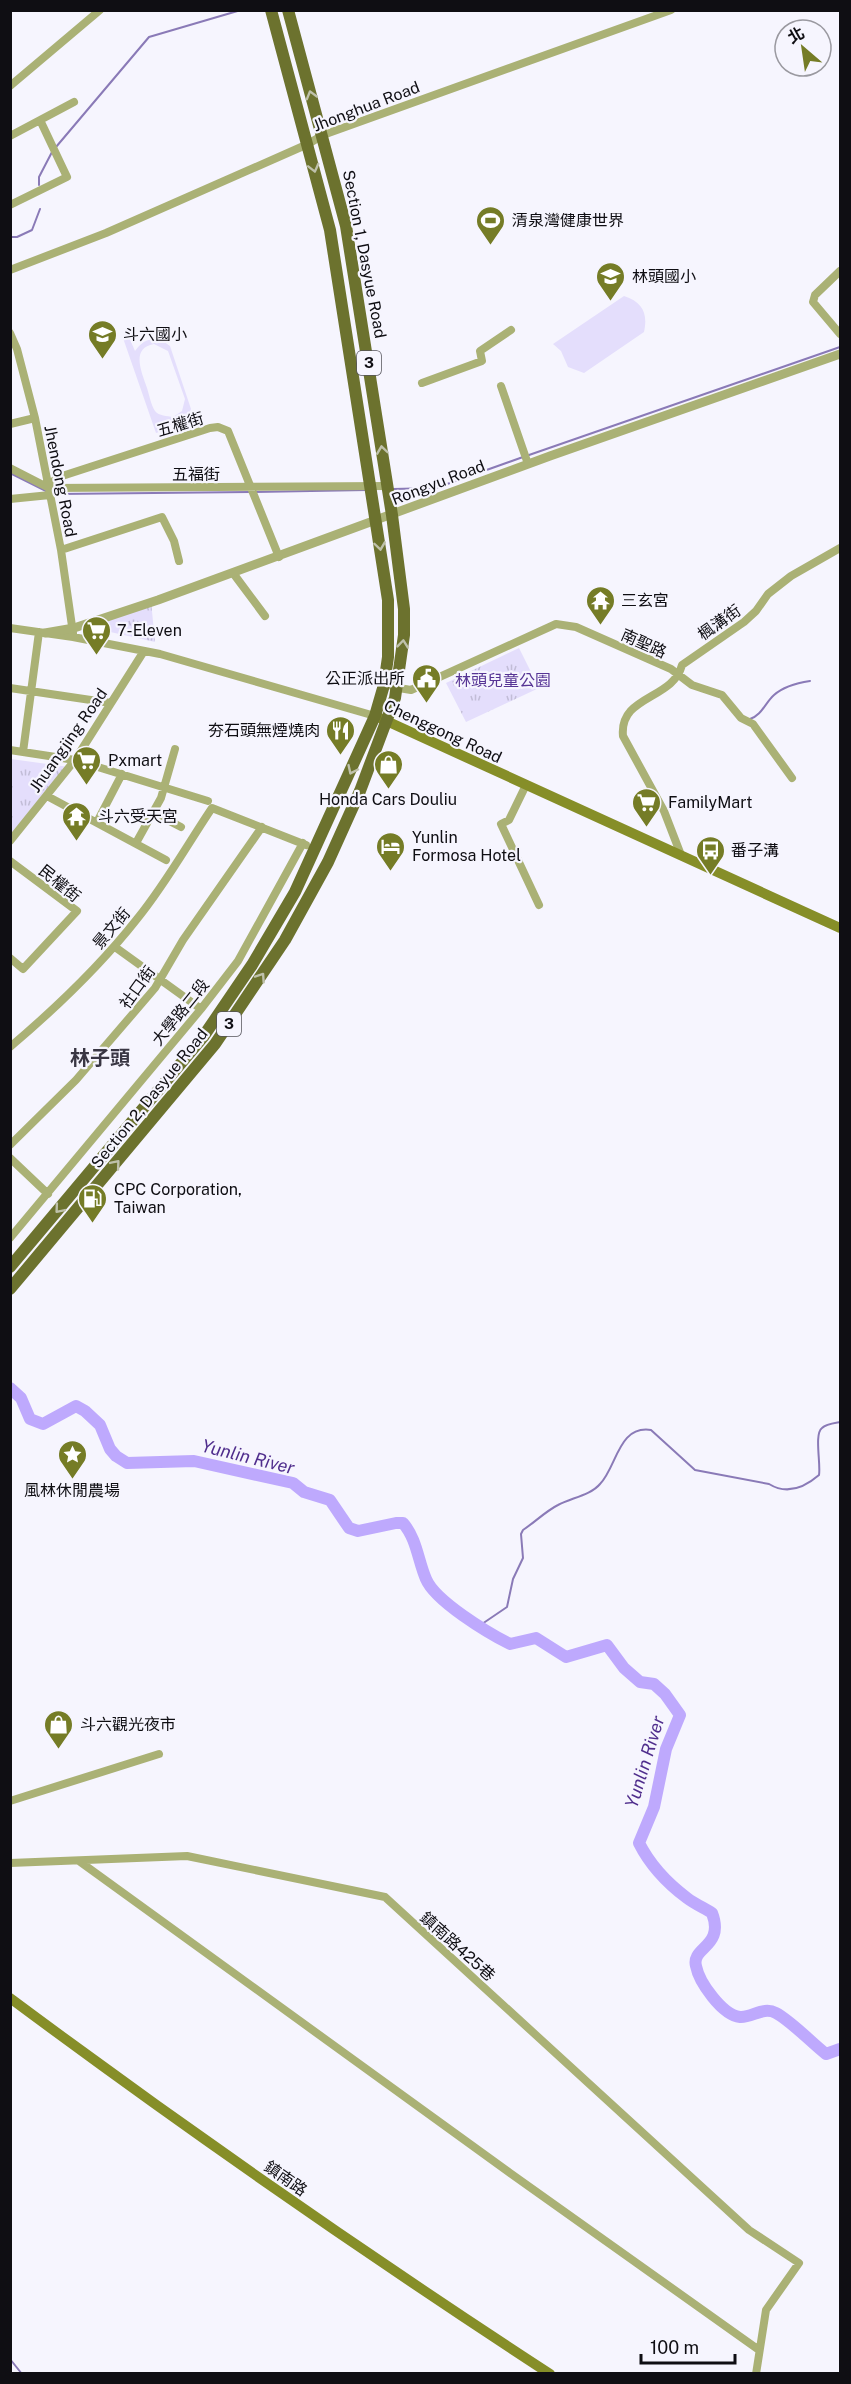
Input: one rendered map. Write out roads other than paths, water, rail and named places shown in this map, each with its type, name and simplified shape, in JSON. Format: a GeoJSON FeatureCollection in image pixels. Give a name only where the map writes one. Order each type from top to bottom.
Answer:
{"type":"FeatureCollection","features":[{"type":"Feature","properties":{"kind":"main road","name":"Section 1, Dasyue Road"},"geometry":{"type":"LineString","coordinates":[[271,10],[330,230],[377,521],[388,600],[389,639],[381,718]]}},
{"type":"Feature","properties":{"kind":"main road","name":"Section 1, Dasyue Road"},"geometry":{"type":"LineString","coordinates":[[288,10],[346,226],[392,515],[404,609],[404,635],[398,688],[381,718]]}},
{"type":"Feature","properties":{"kind":"main road","name":"Chenggong Road"},"geometry":{"type":"LineString","coordinates":[[381,718],[840,928]]}},
{"type":"Feature","properties":{"kind":"main road","name":"Section 2, Dasyue Road"},"geometry":{"type":"LineString","coordinates":[[10,1267],[203,1037],[252,965],[295,892],[381,718]]}},
{"type":"Feature","properties":{"kind":"main road","name":"Section 2, Dasyue Road"},"geometry":{"type":"LineString","coordinates":[[10,1289],[215,1044],[285,940],[328,862],[360,791],[381,718]]}},
{"type":"Feature","properties":{"kind":"main road"},"geometry":{"type":"LineString","coordinates":[[232,994],[245,1000]]}},
{"type":"Feature","properties":{"kind":"main road"},"geometry":{"type":"LineString","coordinates":[[42,1230],[52,1240]]}},
{"type":"Feature","properties":{"kind":"main road","name":"鎮南路"},"geometry":{"type":"LineString","coordinates":[[10,1998],[290,2200],[425,2292],[550,2373]]}},
{"type":"Feature","properties":{"kind":"street"},"geometry":{"type":"LineString","coordinates":[[10,86],[100,10]]}},
{"type":"Feature","properties":{"kind":"street","name":"Jhonghua Road"},"geometry":{"type":"LineString","coordinates":[[10,270],[106,233],[308,144],[322,135],[671,10]]}},
{"type":"Feature","properties":{"kind":"street"},"geometry":{"type":"LineString","coordinates":[[10,136],[74,102]]}},
{"type":"Feature","properties":{"kind":"street"},"geometry":{"type":"LineString","coordinates":[[10,205],[67,177],[40,120]]}},
{"type":"Feature","properties":{"kind":"street"},"geometry":{"type":"LineString","coordinates":[[840,272],[815,295],[813,302],[840,334]]}},
{"type":"Feature","properties":{"kind":"street"},"geometry":{"type":"LineString","coordinates":[[422,383],[482,361],[480,351],[511,330]]}},
{"type":"Feature","properties":{"kind":"street","name":"Jhendong Road"},"geometry":{"type":"LineString","coordinates":[[10,333],[35,418],[61,550],[73,632]]}},
{"type":"Feature","properties":{"kind":"street","name":"Rongyu Road"},"geometry":{"type":"LineString","coordinates":[[42,632],[73,632],[528,464],[840,354]]}},
{"type":"Feature","properties":{"kind":"street"},"geometry":{"type":"LineString","coordinates":[[501,386],[528,464]]}},
{"type":"Feature","properties":{"kind":"street"},"geometry":{"type":"LineString","coordinates":[[10,424],[35,418]]}},
{"type":"Feature","properties":{"kind":"street","name":"五權街"},"geometry":{"type":"LineString","coordinates":[[49,492],[56,478],[218,427],[228,431],[279,557]]}},
{"type":"Feature","properties":{"kind":"street","name":"五福街"},"geometry":{"type":"LineString","coordinates":[[10,468],[49,492],[387,486]]}},
{"type":"Feature","properties":{"kind":"street"},"geometry":{"type":"LineString","coordinates":[[10,499],[49,492]]}},
{"type":"Feature","properties":{"kind":"street"},"geometry":{"type":"LineString","coordinates":[[61,550],[162,517],[174,541],[179,561]]}},
{"type":"Feature","properties":{"kind":"street","name":"楓溝街"},"geometry":{"type":"LineString","coordinates":[[681,855],[664,811],[623,736],[622,724],[647,697],[665,689],[679,675],[682,665],[756,611],[768,594],[791,576],[840,548]]}},
{"type":"Feature","properties":{"kind":"street"},"geometry":{"type":"LineString","coordinates":[[233,573],[265,616]]}},
{"type":"Feature","properties":{"kind":"street","name":"南聖路"},"geometry":{"type":"LineString","coordinates":[[384,685],[411,690],[556,624],[576,627],[679,675],[692,685],[722,695],[741,718],[753,724],[792,778]]}},
{"type":"Feature","properties":{"kind":"street"},"geometry":{"type":"LineString","coordinates":[[10,628],[42,632],[23,752]]}},
{"type":"Feature","properties":{"kind":"street","name":"Chenggong Road"},"geometry":{"type":"LineString","coordinates":[[73,632],[277,687],[381,718]]}},
{"type":"Feature","properties":{"kind":"street","name":"Jhuangjing Road"},"geometry":{"type":"LineString","coordinates":[[10,841],[75,760],[144,651]]}},
{"type":"Feature","properties":{"kind":"street"},"geometry":{"type":"LineString","coordinates":[[10,688],[111,703]]}},
{"type":"Feature","properties":{"kind":"street"},"geometry":{"type":"LineString","coordinates":[[136,843],[165,787],[175,749]]}},
{"type":"Feature","properties":{"kind":"street"},"geometry":{"type":"LineString","coordinates":[[10,750],[75,760],[165,787],[303,843],[315,850]]}},
{"type":"Feature","properties":{"kind":"street"},"geometry":{"type":"LineString","coordinates":[[97,822],[122,774]]}},
{"type":"Feature","properties":{"kind":"street"},"geometry":{"type":"LineString","coordinates":[[526,786],[509,820],[501,824],[539,905]]}},
{"type":"Feature","properties":{"kind":"street"},"geometry":{"type":"LineString","coordinates":[[47,796],[166,860]]}},
{"type":"Feature","properties":{"kind":"street","name":"景文街"},"geometry":{"type":"LineString","coordinates":[[10,1047],[53,1011],[115,947],[139,917],[210,804]]}},
{"type":"Feature","properties":{"kind":"street"},"geometry":{"type":"LineString","coordinates":[[152,812],[181,827]]}},
{"type":"Feature","properties":{"kind":"street","name":"社口街"},"geometry":{"type":"LineString","coordinates":[[10,1145],[76,1080],[160,982],[183,940],[262,827]]}},
{"type":"Feature","properties":{"kind":"street","name":"大學路二段"},"geometry":{"type":"LineString","coordinates":[[10,1238],[201,1009],[238,961],[303,843]]}},
{"type":"Feature","properties":{"kind":"street","name":"民權街"},"geometry":{"type":"LineString","coordinates":[[10,861],[77,911],[23,969],[10,958]]}},
{"type":"Feature","properties":{"kind":"street"},"geometry":{"type":"LineString","coordinates":[[115,947],[160,982],[201,1009]]}},
{"type":"Feature","properties":{"kind":"street"},"geometry":{"type":"LineString","coordinates":[[10,1158],[48,1194]]}},
{"type":"Feature","properties":{"kind":"street"},"geometry":{"type":"LineString","coordinates":[[10,1802],[159,1754]]}},
{"type":"Feature","properties":{"kind":"street","name":"鎮南路425巷"},"geometry":{"type":"LineString","coordinates":[[10,1863],[187,1856],[385,1897],[749,2230],[799,2263],[766,2310],[759,2350]]}},
{"type":"Feature","properties":{"kind":"street"},"geometry":{"type":"LineString","coordinates":[[79,1861],[510,2174],[759,2350],[756,2373]]}},
{"type":"Feature","properties":{"kind":"waterway"},"geometry":{"type":"LineString","coordinates":[[56,147],[149,37],[241,10]]}},
{"type":"Feature","properties":{"kind":"waterway"},"geometry":{"type":"LineString","coordinates":[[39,185],[39,177],[52,152]]}},
{"type":"Feature","properties":{"kind":"waterway"},"geometry":{"type":"LineString","coordinates":[[10,237],[17,237],[32,230],[40,209]]}},
{"type":"Feature","properties":{"kind":"waterway"},"geometry":{"type":"LineString","coordinates":[[529,455],[840,347]]}},
{"type":"Feature","properties":{"kind":"waterway"},"geometry":{"type":"LineString","coordinates":[[393,489],[436,488],[523,457]]}},
{"type":"Feature","properties":{"kind":"waterway"},"geometry":{"type":"LineString","coordinates":[[10,473],[46,491]]}},
{"type":"Feature","properties":{"kind":"waterway"},"geometry":{"type":"LineString","coordinates":[[255,492],[367,490]]}},
{"type":"Feature","properties":{"kind":"waterway"},"geometry":{"type":"LineString","coordinates":[[52,492],[58,494],[250,492]]}},
{"type":"Feature","properties":{"kind":"waterway"},"geometry":{"type":"LineString","coordinates":[[750,719],[758,715],[771,698],[782,689],[810,681]]}},
{"type":"Feature","properties":{"kind":"waterway","name":"Yunlin River"},"geometry":{"type":"LineString","coordinates":[[10,1388],[21,1398],[30,1419],[43,1424],[76,1406],[85,1411],[100,1425],[110,1449],[127,1463],[194,1461],[293,1483],[304,1492],[330,1500],[349,1528],[358,1531],[403,1523],[408,1529],[431,1588],[463,1616],[510,1644],[536,1638],[566,1657],[607,1645],[624,1668],[640,1682],[654,1684],[665,1694],[680,1715],[666,1749],[654,1807],[639,1843],[648,1859],[666,1880],[687,1898],[712,1913],[715,1924],[714,1933],[696,1960],[698,1973],[702,1980],[712,1997],[733,2015],[744,2017],[762,2011],[771,2011],[788,2021],[826,2054],[840,2049]]}},
{"type":"Feature","properties":{"kind":"waterway"},"geometry":{"type":"LineString","coordinates":[[479,1626],[507,1607],[513,1579],[523,1558],[521,1534],[523,1530],[554,1507],[596,1488],[606,1477],[625,1440],[632,1434],[640,1430],[651,1430],[695,1470],[789,1489],[801,1486],[819,1475],[818,1436],[822,1428],[840,1422]]}},
{"type":"Feature","properties":{"kind":"waterway"},"geometry":{"type":"LineString","coordinates":[[10,2359],[22,2374]]}},
{"type":"Feature","properties":{"kind":"place","name":"清泉灣健康世界"},"geometry":{"type":"Point","coordinates":[491,246]}},
{"type":"Feature","properties":{"kind":"place","name":"林頭國小"},"geometry":{"type":"Point","coordinates":[611,302]}},
{"type":"Feature","properties":{"kind":"place","name":"斗六國小"},"geometry":{"type":"Point","coordinates":[102,360]}},
{"type":"Feature","properties":{"kind":"place","name":"三玄宮"},"geometry":{"type":"Point","coordinates":[600,626]}},
{"type":"Feature","properties":{"kind":"place","name":"7-Eleven"},"geometry":{"type":"Point","coordinates":[96,656]}},
{"type":"Feature","properties":{"kind":"place","name":"公正派出所"},"geometry":{"type":"Point","coordinates":[426,704]}},
{"type":"Feature","properties":{"kind":"place","name":"夯石頭無煙燒肉"},"geometry":{"type":"Point","coordinates":[341,756]}},
{"type":"Feature","properties":{"kind":"place","name":"Pxmart"},"geometry":{"type":"Point","coordinates":[87,786]}},
{"type":"Feature","properties":{"kind":"place","name":"Honda Cars Douliu"},"geometry":{"type":"Point","coordinates":[388,790]}},
{"type":"Feature","properties":{"kind":"place","name":"FamilyMart"},"geometry":{"type":"Point","coordinates":[647,828]}},
{"type":"Feature","properties":{"kind":"place","name":"斗六受天宮"},"geometry":{"type":"Point","coordinates":[77,842]}},
{"type":"Feature","properties":{"kind":"place","name":"Yunlin Formosa Hotel"},"geometry":{"type":"Point","coordinates":[391,872]}},
{"type":"Feature","properties":{"kind":"place","name":"番子溝"},"geometry":{"type":"Point","coordinates":[710,876]}},
{"type":"Feature","properties":{"kind":"place","name":"CPC Corporation, Taiwan"},"geometry":{"type":"Point","coordinates":[93,1224]}},
{"type":"Feature","properties":{"kind":"place","name":"風林休閒農場"},"geometry":{"type":"Point","coordinates":[72,1480]}},
{"type":"Feature","properties":{"kind":"place","name":"斗六觀光夜市"},"geometry":{"type":"Point","coordinates":[59,1750]}},
{"type":"Feature","properties":{"kind":"district","name":"林子頭"},"geometry":{"type":"Point","coordinates":[100,1058]}},
{"type":"Feature","properties":{"kind":"park label","name":"林頭兒童公園"},"geometry":{"type":"Point","coordinates":[503,680]}}]}
